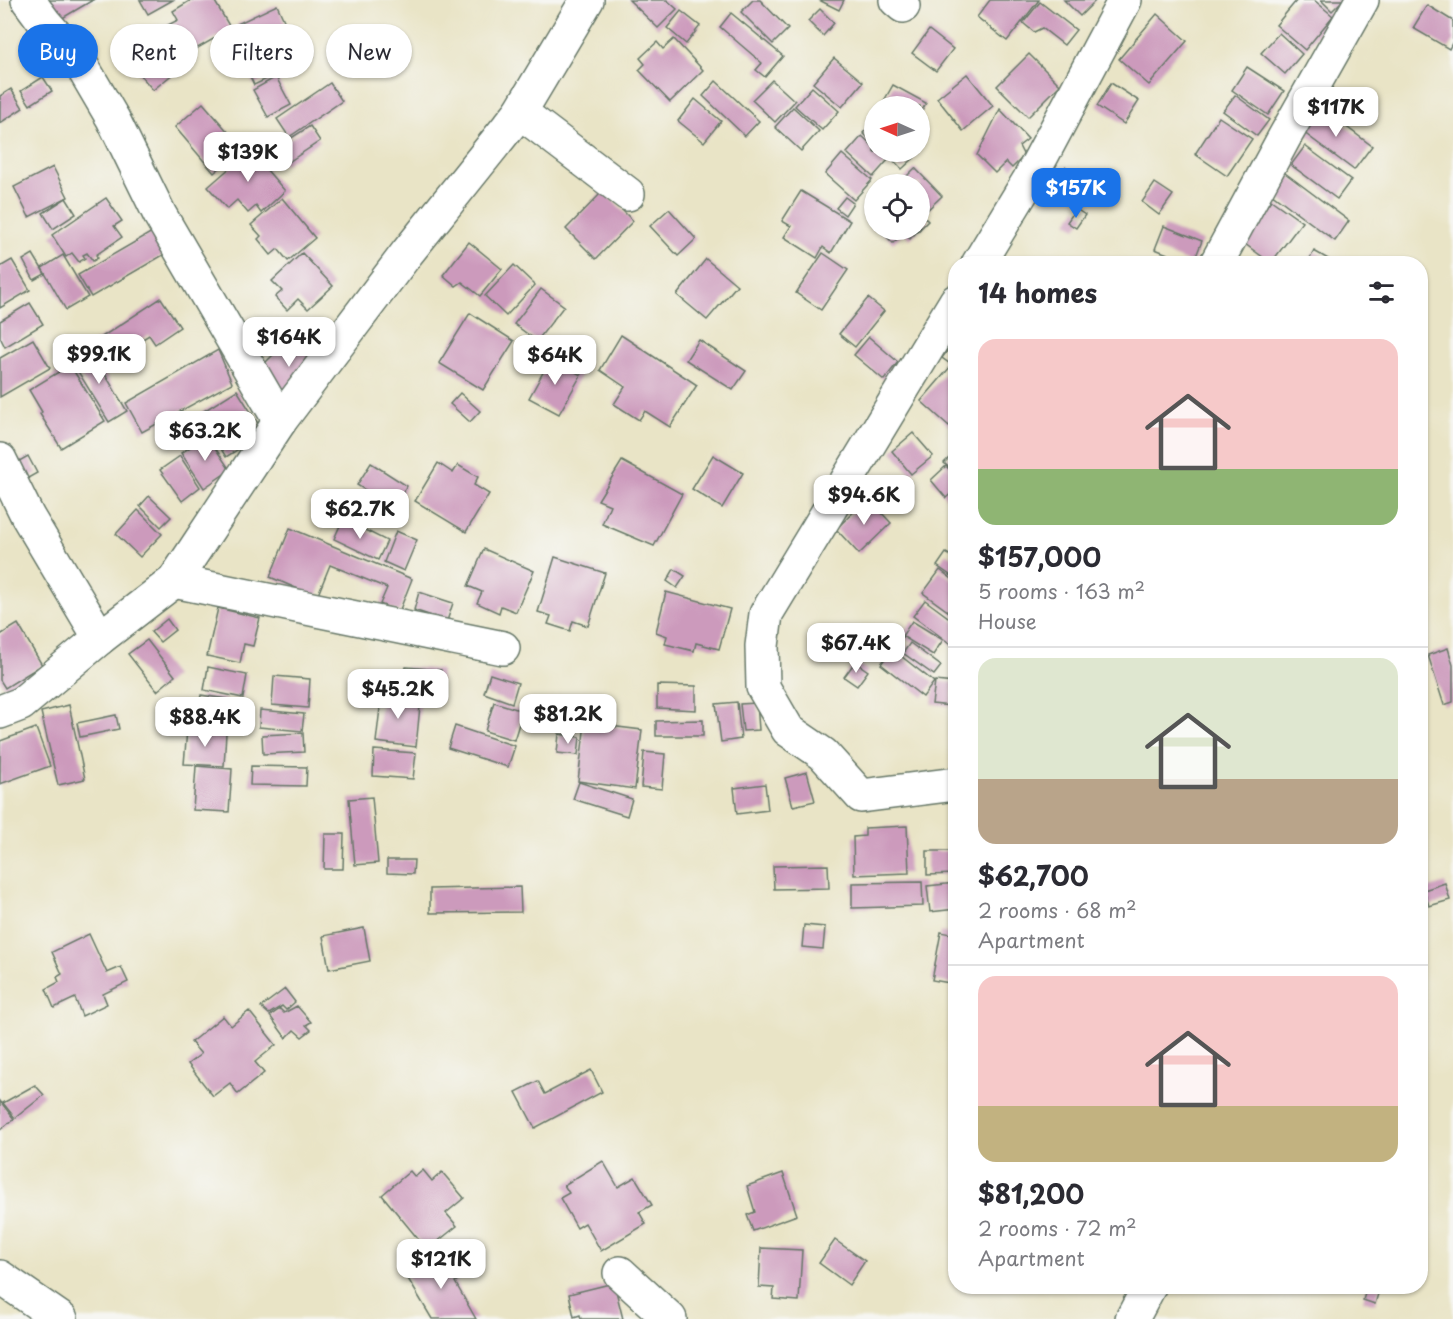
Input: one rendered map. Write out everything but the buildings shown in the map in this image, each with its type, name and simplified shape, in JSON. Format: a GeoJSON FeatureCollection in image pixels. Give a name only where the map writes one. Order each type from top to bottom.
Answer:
{"type":"FeatureCollection","features":[{"type":"Feature","properties":{"kind":"street"},"geometry":{"type":"LineString","coordinates":[[28,0],[79,62],[113,118],[159,215],[280,421]]}},
{"type":"Feature","properties":{"kind":"street"},"geometry":{"type":"LineString","coordinates":[[0,712],[21,705],[100,638],[174,582],[280,421],[406,253],[520,112],[587,0]]}},
{"type":"Feature","properties":{"kind":"street"},"geometry":{"type":"LineString","coordinates":[[983,256],[1029,180],[1125,0]]}},
{"type":"Feature","properties":{"kind":"street"},"geometry":{"type":"LineString","coordinates":[[1220,256],[1362,0]]}},
{"type":"Feature","properties":{"kind":"street"},"geometry":{"type":"LineString","coordinates":[[520,112],[628,194]]}},
{"type":"Feature","properties":{"kind":"street"},"geometry":{"type":"LineString","coordinates":[[948,314],[766,614],[762,646],[763,687],[788,730],[823,754],[861,796],[948,785]]}},
{"type":"Feature","properties":{"kind":"street"},"geometry":{"type":"LineString","coordinates":[[0,460],[28,517],[100,638]]}},
{"type":"Feature","properties":{"kind":"street"},"geometry":{"type":"LineString","coordinates":[[174,582],[503,648]]}},
{"type":"Feature","properties":{"kind":"street"},"geometry":{"type":"LineString","coordinates":[[620,1273],[670,1319]]}},
{"type":"Feature","properties":{"kind":"street"},"geometry":{"type":"LineString","coordinates":[[0,1277],[61,1319]]}},
{"type":"Feature","properties":{"kind":"street"},"geometry":{"type":"LineString","coordinates":[[1132,1319],[1145,1294]]}}]}
